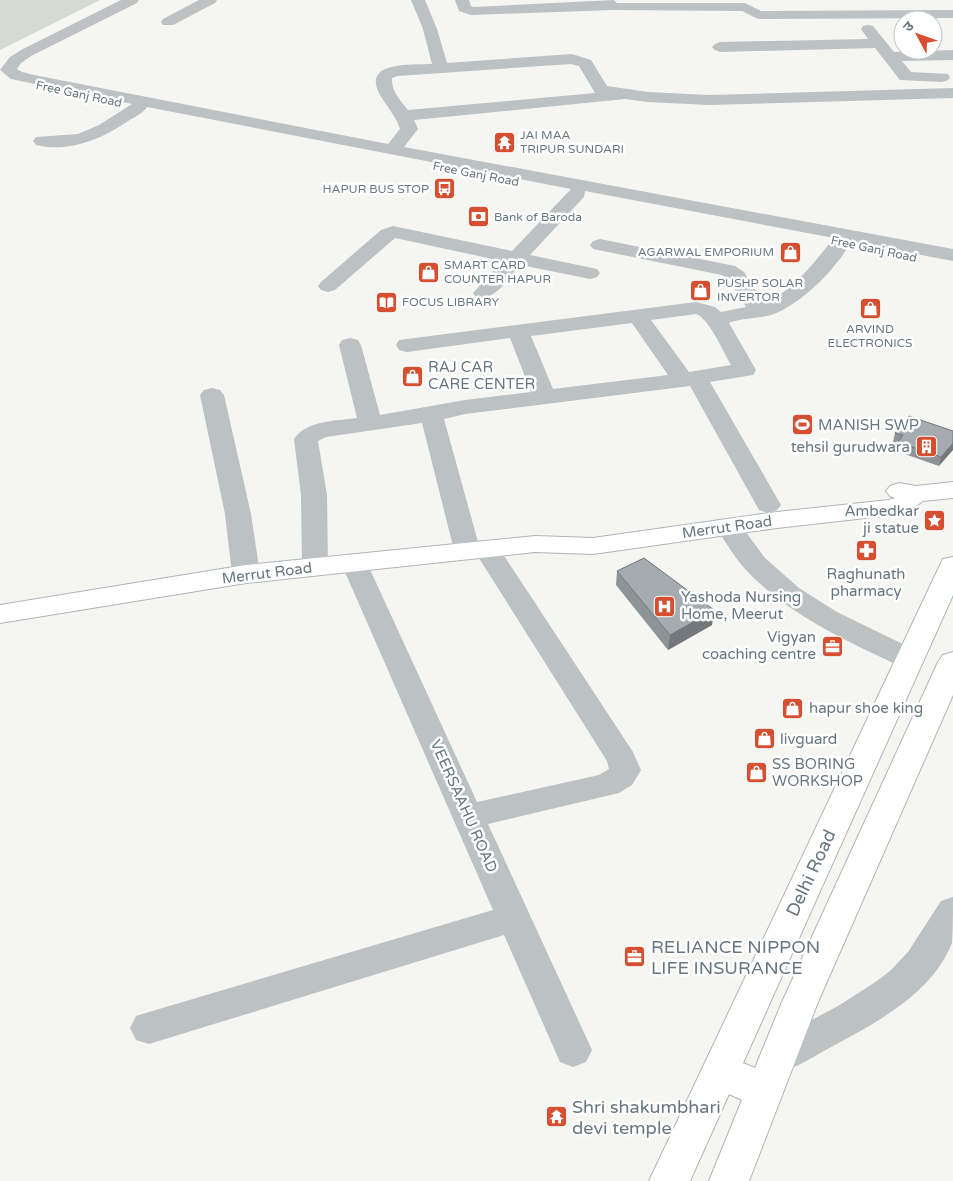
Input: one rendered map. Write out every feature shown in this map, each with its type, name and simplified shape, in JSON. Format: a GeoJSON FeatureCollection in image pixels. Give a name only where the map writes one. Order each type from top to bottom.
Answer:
{"type":"FeatureCollection","features":[{"type":"Feature","properties":{"kind":"main road","name":"Merrut Road"},"geometry":{"type":"LineString","coordinates":[[535,544],[589,531],[768,505],[885,491],[916,494],[953,490]]}},
{"type":"Feature","properties":{"kind":"main road","name":"Merrut Road"},"geometry":{"type":"LineString","coordinates":[[0,614],[246,574],[535,544],[593,546],[728,526],[892,507],[904,503],[916,494]]}},
{"type":"Feature","properties":{"kind":"main road","name":"Delhi Road"},"geometry":{"type":"LineString","coordinates":[[669,1181],[953,565]]}},
{"type":"Feature","properties":{"kind":"main road"},"geometry":{"type":"LineString","coordinates":[[729,1181],[800,1002],[953,662]]}},
{"type":"Feature","properties":{"kind":"main road"},"geometry":{"type":"LineString","coordinates":[[720,1071],[764,1091]]}},
{"type":"Feature","properties":{"kind":"street"},"geometry":{"type":"LineString","coordinates":[[0,61],[118,0]]}},
{"type":"Feature","properties":{"kind":"street"},"geometry":{"type":"LineString","coordinates":[[132,0],[26,53],[15,60],[8,70],[17,76],[34,80],[392,150],[953,255]]}},
{"type":"Feature","properties":{"kind":"street"},"geometry":{"type":"LineString","coordinates":[[168,22],[210,0]]}},
{"type":"Feature","properties":{"kind":"street"},"geometry":{"type":"LineString","coordinates":[[418,0],[430,29],[442,68]]}},
{"type":"Feature","properties":{"kind":"street"},"geometry":{"type":"LineString","coordinates":[[462,0],[464,8],[471,10],[609,3],[745,6],[758,15],[953,14]]}},
{"type":"Feature","properties":{"kind":"street"},"geometry":{"type":"LineString","coordinates":[[861,14],[869,31],[908,77],[953,77]]}},
{"type":"Feature","properties":{"kind":"street"},"geometry":{"type":"LineString","coordinates":[[720,47],[879,43]]}},
{"type":"Feature","properties":{"kind":"street"},"geometry":{"type":"LineString","coordinates":[[890,57],[953,55]]}},
{"type":"Feature","properties":{"kind":"street"},"geometry":{"type":"LineString","coordinates":[[392,150],[409,129],[408,123],[387,93],[383,77],[384,74],[397,71],[579,60],[585,63],[601,90],[629,94],[709,100],[953,93]]}},
{"type":"Feature","properties":{"kind":"street","name":"Free Ganj Road"},"geometry":{"type":"LineString","coordinates":[[0,76],[139,107],[577,194],[841,242],[953,266]]}},
{"type":"Feature","properties":{"kind":"street"},"geometry":{"type":"LineString","coordinates":[[402,116],[629,94]]}},
{"type":"Feature","properties":{"kind":"street"},"geometry":{"type":"LineString","coordinates":[[42,141],[62,142],[85,138],[139,107]]}},
{"type":"Feature","properties":{"kind":"street"},"geometry":{"type":"LineString","coordinates":[[483,293],[577,194]]}},
{"type":"Feature","properties":{"kind":"street"},"geometry":{"type":"LineString","coordinates":[[328,286],[388,234],[393,232],[590,273]]}},
{"type":"Feature","properties":{"kind":"street"},"geometry":{"type":"LineString","coordinates":[[718,320],[759,311],[784,301],[803,288],[841,242]]}},
{"type":"Feature","properties":{"kind":"street"},"geometry":{"type":"LineString","coordinates":[[600,244],[728,270],[737,276],[759,311]]}},
{"type":"Feature","properties":{"kind":"street"},"geometry":{"type":"LineString","coordinates":[[315,567],[314,495],[306,439],[313,432],[433,414],[465,407],[691,379],[745,370],[718,324],[718,320],[703,308],[407,345]]}},
{"type":"Feature","properties":{"kind":"street"},"geometry":{"type":"LineString","coordinates":[[637,315],[691,379],[699,382],[768,505]]}},
{"type":"Feature","properties":{"kind":"street"},"geometry":{"type":"LineString","coordinates":[[518,330],[545,397]]}},
{"type":"Feature","properties":{"kind":"street"},"geometry":{"type":"LineString","coordinates":[[350,345],[370,423]]}},
{"type":"Feature","properties":{"kind":"street"},"geometry":{"type":"LineString","coordinates":[[212,395],[238,514],[246,574]]}},
{"type":"Feature","properties":{"kind":"street"},"geometry":{"type":"LineString","coordinates":[[433,414],[432,417],[477,549],[622,760],[625,770],[621,777],[608,785],[468,816]]}},
{"type":"Feature","properties":{"kind":"street"},"geometry":{"type":"LineString","coordinates":[[728,526],[754,563],[795,599],[836,623],[910,659]]}},
{"type":"Feature","properties":{"kind":"street","name":"VEERSAAHU ROAD"},"geometry":{"type":"LineString","coordinates":[[354,562],[573,1050]]}},
{"type":"Feature","properties":{"kind":"street"},"geometry":{"type":"LineString","coordinates":[[778,1057],[892,990],[915,969],[953,911]]}},
{"type":"Feature","properties":{"kind":"street"},"geometry":{"type":"LineString","coordinates":[[149,1028],[514,918]]}},
{"type":"Feature","properties":{"kind":"shaded area"},"geometry":{"type":"Polygon","coordinates":[[[0,0],[100,0],[0,50],[0,0]]]}},
{"type":"Feature","properties":{"kind":"building","name":"tehsil gurudwara"},"geometry":{"type":"Polygon","coordinates":[[[909,416],[953,431],[953,443],[941,457],[898,442],[903,435],[895,433],[909,416]]]}},
{"type":"Feature","properties":{"kind":"building"},"geometry":{"type":"Polygon","coordinates":[[[644,558],[714,610],[670,635],[617,571],[644,558]]]}},
{"type":"Feature","properties":{"kind":"place","name":"JAI MAA TRIPUR SUNDARI"},"geometry":{"type":"Point","coordinates":[504,142]}},
{"type":"Feature","properties":{"kind":"place","name":"HAPUR BUS STOP"},"geometry":{"type":"Point","coordinates":[445,189]}},
{"type":"Feature","properties":{"kind":"place","name":"Bank of Baroda"},"geometry":{"type":"Point","coordinates":[478,217]}},
{"type":"Feature","properties":{"kind":"place","name":"AGARWAL EMPORIUM"},"geometry":{"type":"Point","coordinates":[790,252]}},
{"type":"Feature","properties":{"kind":"place","name":"SMART CARD COUNTER HAPUR"},"geometry":{"type":"Point","coordinates":[428,272]}},
{"type":"Feature","properties":{"kind":"place","name":"PUSHP SOLAR INVERTOR"},"geometry":{"type":"Point","coordinates":[701,290]}},
{"type":"Feature","properties":{"kind":"place","name":"FOCUS LIBRARY"},"geometry":{"type":"Point","coordinates":[386,302]}},
{"type":"Feature","properties":{"kind":"place","name":"ARVIND ELECTRONICS"},"geometry":{"type":"Point","coordinates":[870,308]}},
{"type":"Feature","properties":{"kind":"place","name":"RAJ CAR CARE CENTER"},"geometry":{"type":"Point","coordinates":[412,376]}},
{"type":"Feature","properties":{"kind":"place","name":"MANISH SWP"},"geometry":{"type":"Point","coordinates":[802,425]}},
{"type":"Feature","properties":{"kind":"place","name":"tehsil gurudwara"},"geometry":{"type":"Point","coordinates":[926,447]}},
{"type":"Feature","properties":{"kind":"place","name":"Ambedkar ji statue"},"geometry":{"type":"Point","coordinates":[935,520]}},
{"type":"Feature","properties":{"kind":"place","name":"Raghunath pharmacy"},"geometry":{"type":"Point","coordinates":[866,551]}},
{"type":"Feature","properties":{"kind":"place","name":"Yashoda Nursing Home, Meerut"},"geometry":{"type":"Point","coordinates":[665,606]}},
{"type":"Feature","properties":{"kind":"place","name":"Vigyan coaching centre"},"geometry":{"type":"Point","coordinates":[832,646]}},
{"type":"Feature","properties":{"kind":"place","name":"hapur shoe king"},"geometry":{"type":"Point","coordinates":[793,708]}},
{"type":"Feature","properties":{"kind":"place","name":"livguard"},"geometry":{"type":"Point","coordinates":[764,739]}},
{"type":"Feature","properties":{"kind":"place","name":"SS BORING WORKSHOP"},"geometry":{"type":"Point","coordinates":[756,773]}},
{"type":"Feature","properties":{"kind":"place","name":"RELIANCE NIPPON LIFE INSURANCE"},"geometry":{"type":"Point","coordinates":[635,957]}},
{"type":"Feature","properties":{"kind":"place","name":"Shri shakumbhari devi temple"},"geometry":{"type":"Point","coordinates":[556,1117]}}]}
